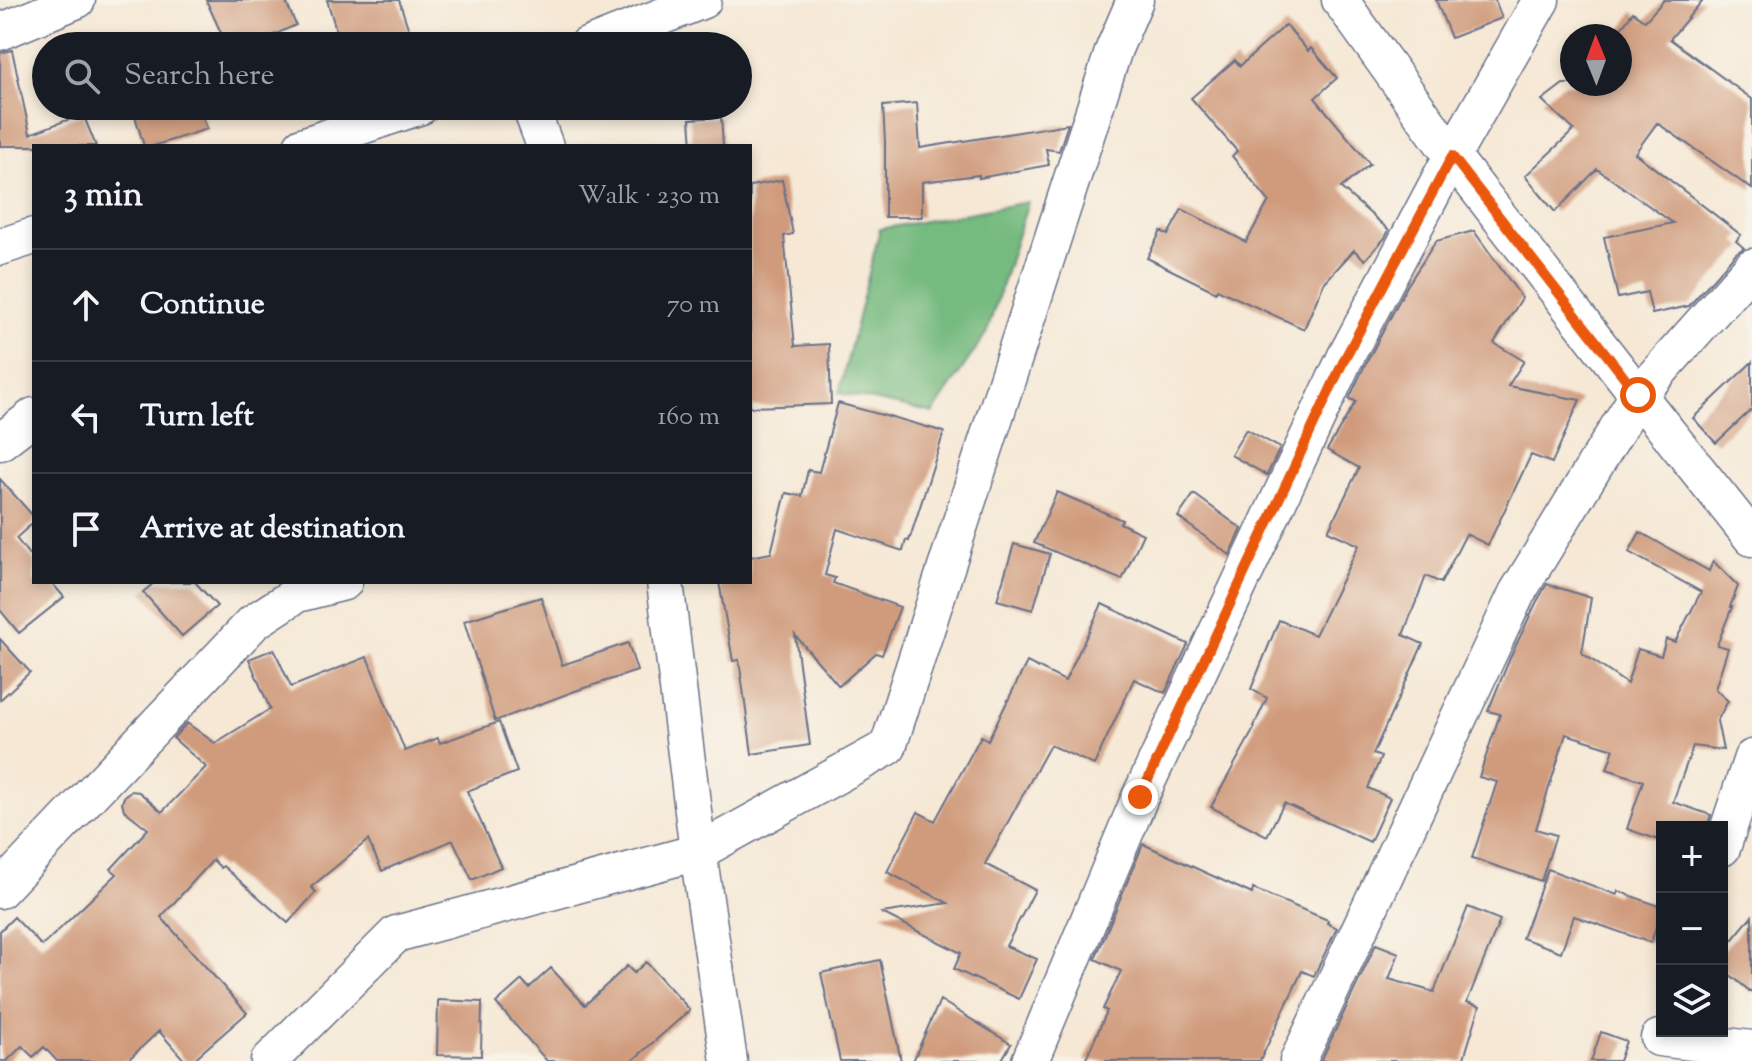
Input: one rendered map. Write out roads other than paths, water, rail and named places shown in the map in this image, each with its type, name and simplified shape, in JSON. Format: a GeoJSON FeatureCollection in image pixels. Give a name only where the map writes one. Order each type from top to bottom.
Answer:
{"type":"FeatureCollection","features":[{"type":"Feature","properties":{"kind":"street"},"geometry":{"type":"LineString","coordinates":[[0,32],[77,0]]}},
{"type":"Feature","properties":{"kind":"street"},"geometry":{"type":"LineString","coordinates":[[622,32],[703,0]]}},
{"type":"Feature","properties":{"kind":"street"},"geometry":{"type":"LineString","coordinates":[[269,1061],[396,934],[698,852],[888,747],[1114,49],[1135,0]]}},
{"type":"Feature","properties":{"kind":"street"},"geometry":{"type":"LineString","coordinates":[[1340,0],[1452,156],[1752,538]]}},
{"type":"Feature","properties":{"kind":"street"},"geometry":{"type":"LineString","coordinates":[[1030,1061],[1140,797],[1345,358],[1452,156],[1541,0]]}},
{"type":"Feature","properties":{"kind":"street"},"geometry":{"type":"LineString","coordinates":[[308,144],[379,120]]}},
{"type":"Feature","properties":{"kind":"street"},"geometry":{"type":"LineString","coordinates":[[535,120],[544,144]]}},
{"type":"Feature","properties":{"kind":"street"},"geometry":{"type":"LineString","coordinates":[[0,247],[32,237]]}},
{"type":"Feature","properties":{"kind":"street"},"geometry":{"type":"LineString","coordinates":[[1298,1061],[1517,593],[1638,395],[1752,267]]}},
{"type":"Feature","properties":{"kind":"street"},"geometry":{"type":"LineString","coordinates":[[0,442],[32,418]]}},
{"type":"Feature","properties":{"kind":"street"},"geometry":{"type":"LineString","coordinates":[[0,890],[254,622],[297,594],[336,584]]}},
{"type":"Feature","properties":{"kind":"street"},"geometry":{"type":"LineString","coordinates":[[665,584],[698,852],[729,1061]]}},
{"type":"Feature","properties":{"kind":"street"},"geometry":{"type":"LineString","coordinates":[[1728,830],[1752,758]]}},
{"type":"Feature","properties":{"kind":"street"},"geometry":{"type":"LineString","coordinates":[[1657,1043],[1752,1049]]}}]}
